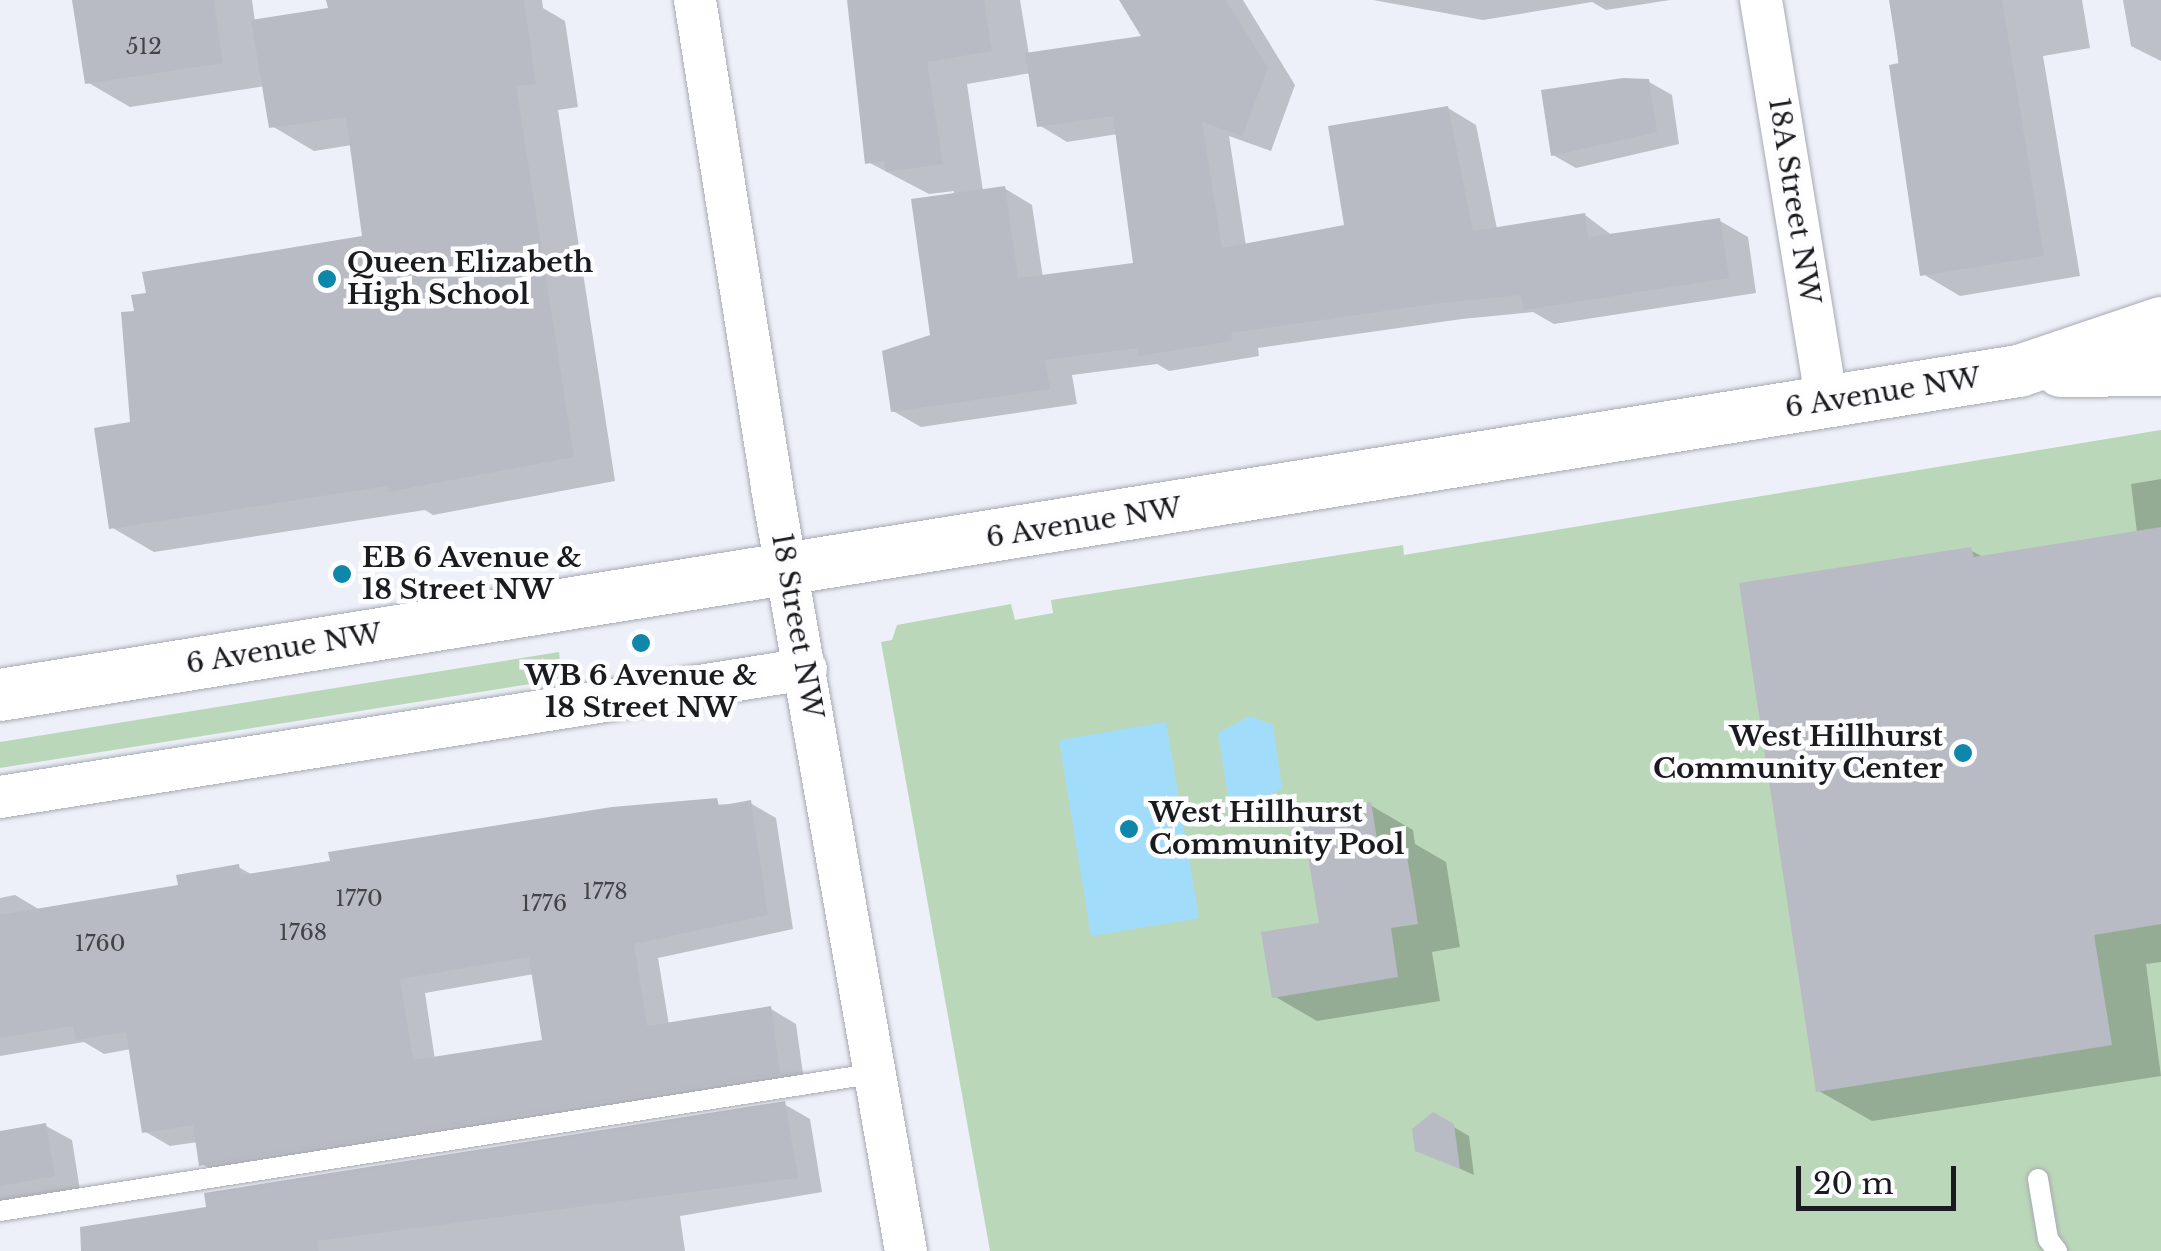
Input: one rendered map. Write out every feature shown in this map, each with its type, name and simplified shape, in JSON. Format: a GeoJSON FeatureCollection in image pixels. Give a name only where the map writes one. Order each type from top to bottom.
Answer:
{"type":"FeatureCollection","features":[{"type":"Feature","properties":{"kind":"street","name":"18 Street NW"},"geometry":{"type":"LineString","coordinates":[[695,0],[786,568],[878,1073],[906,1251]]}},
{"type":"Feature","properties":{"kind":"street","name":"18A Street NW"},"geometry":{"type":"LineString","coordinates":[[1761,0],[1827,403]]}},
{"type":"Feature","properties":{"kind":"street","name":"6 Avenue NW"},"geometry":{"type":"LineString","coordinates":[[0,695],[2019,371],[2161,324]]}},
{"type":"Feature","properties":{"kind":"street"},"geometry":{"type":"LineString","coordinates":[[2019,371],[2161,370]]}},
{"type":"Feature","properties":{"kind":"street"},"geometry":{"type":"LineString","coordinates":[[0,798],[806,669]]}},
{"type":"Feature","properties":{"kind":"lane"},"geometry":{"type":"LineString","coordinates":[[0,1211],[878,1073]]}},
{"type":"Feature","properties":{"kind":"lane"},"geometry":{"type":"LineString","coordinates":[[2038,1179],[2048,1239],[2057,1251]]}},
{"type":"Feature","properties":{"kind":"green space"},"geometry":{"type":"Polygon","coordinates":[[[2161,430],[2161,1251],[990,1251],[881,642],[892,640],[897,625],[1011,604],[1015,620],[1053,613],[1051,600],[1403,545],[1404,555],[2161,430]]]}},
{"type":"Feature","properties":{"kind":"green space"},"geometry":{"type":"Polygon","coordinates":[[[559,652],[562,679],[0,768],[0,742],[559,652]]]}},
{"type":"Feature","properties":{"kind":"water"},"geometry":{"type":"Polygon","coordinates":[[[1250,716],[1273,725],[1282,789],[1248,804],[1228,797],[1218,733],[1250,716]]]}},
{"type":"Feature","properties":{"kind":"water","name":"West Hillhurst Community Pool"},"geometry":{"type":"Polygon","coordinates":[[[1166,722],[1199,918],[1091,936],[1059,740],[1166,722]]]}},
{"type":"Feature","properties":{"kind":"building"},"geometry":{"type":"Polygon","coordinates":[[[72,0],[214,0],[223,63],[85,84],[72,0]]]}},
{"type":"Feature","properties":{"kind":"building"},"geometry":{"type":"Polygon","coordinates":[[[326,0],[524,0],[536,84],[516,86],[574,457],[388,492],[387,486],[109,529],[94,428],[130,422],[121,312],[134,311],[131,295],[146,293],[142,272],[362,236],[346,117],[269,128],[251,20],[328,8],[326,0]]]}},
{"type":"Feature","properties":{"kind":"building"},"geometry":{"type":"Polygon","coordinates":[[[847,0],[984,0],[992,51],[927,62],[943,164],[886,172],[884,161],[865,164],[847,0]]]}},
{"type":"Feature","properties":{"kind":"building"},"geometry":{"type":"Polygon","coordinates":[[[1119,0],[1226,0],[1268,68],[1242,136],[1202,122],[1222,248],[1344,225],[1328,126],[1448,106],[1473,231],[1585,213],[1588,237],[1720,218],[1729,278],[1524,310],[1521,295],[1433,304],[1231,333],[1232,341],[1139,356],[1138,348],[1045,360],[1050,389],[891,412],[882,351],[930,335],[911,199],[1005,186],[1018,278],[1133,263],[1113,116],[1037,127],[1025,53],[1141,36],[1119,0]]]}},
{"type":"Feature","properties":{"kind":"building"},"geometry":{"type":"Polygon","coordinates":[[[1889,0],[2002,0],[2044,256],[1920,276],[1889,65],[1899,63],[1889,0]]]}},
{"type":"Feature","properties":{"kind":"building"},"geometry":{"type":"Polygon","coordinates":[[[1623,78],[1649,79],[1657,132],[1551,156],[1541,90],[1623,78]]]}},
{"type":"Feature","properties":{"kind":"building","name":"West Hillhurst Community Center"},"geometry":{"type":"Polygon","coordinates":[[[2161,527],[2161,924],[2094,935],[2112,1045],[1816,1092],[1739,583],[1971,547],[1974,557],[2161,527]]]}},
{"type":"Feature","properties":{"kind":"building"},"geometry":{"type":"Polygon","coordinates":[[[717,798],[719,806],[751,800],[768,915],[634,944],[647,1026],[771,1006],[780,1074],[199,1166],[193,1125],[142,1133],[126,1032],[76,1040],[73,1026],[0,1038],[0,915],[178,885],[176,875],[239,864],[241,875],[330,861],[328,852],[612,807],[717,798]],[[529,957],[400,979],[413,1060],[542,1040],[529,957]]]}},
{"type":"Feature","properties":{"kind":"building"},"geometry":{"type":"Polygon","coordinates":[[[1371,802],[1377,839],[1403,835],[1418,924],[1391,928],[1398,977],[1272,998],[1261,932],[1319,923],[1301,813],[1371,802]]]}},
{"type":"Feature","properties":{"kind":"building"},"geometry":{"type":"Polygon","coordinates":[[[785,1101],[798,1178],[317,1241],[319,1251],[81,1251],[80,1227],[206,1207],[204,1193],[785,1101]]]}},
{"type":"Feature","properties":{"kind":"building"},"geometry":{"type":"Polygon","coordinates":[[[1433,1112],[1454,1124],[1460,1169],[1415,1151],[1412,1129],[1433,1112]]]}},
{"type":"Feature","properties":{"kind":"building"},"geometry":{"type":"Polygon","coordinates":[[[46,1123],[55,1176],[0,1186],[0,1131],[46,1123]]]}},
{"type":"Feature","properties":{"kind":"place","name":"Queen Elizabeth High School"},"geometry":{"type":"Point","coordinates":[327,279]}},
{"type":"Feature","properties":{"kind":"place","name":"EB 6 Avenue & 18 Street NW"},"geometry":{"type":"Point","coordinates":[342,574]}},
{"type":"Feature","properties":{"kind":"place","name":"WB 6 Avenue & 18 Street NW"},"geometry":{"type":"Point","coordinates":[641,643]}},
{"type":"Feature","properties":{"kind":"place","name":"West Hillhurst Community Center"},"geometry":{"type":"Point","coordinates":[1963,753]}},
{"type":"Feature","properties":{"kind":"place","name":"West Hillhurst Community Pool"},"geometry":{"type":"Point","coordinates":[1129,829]}}]}
